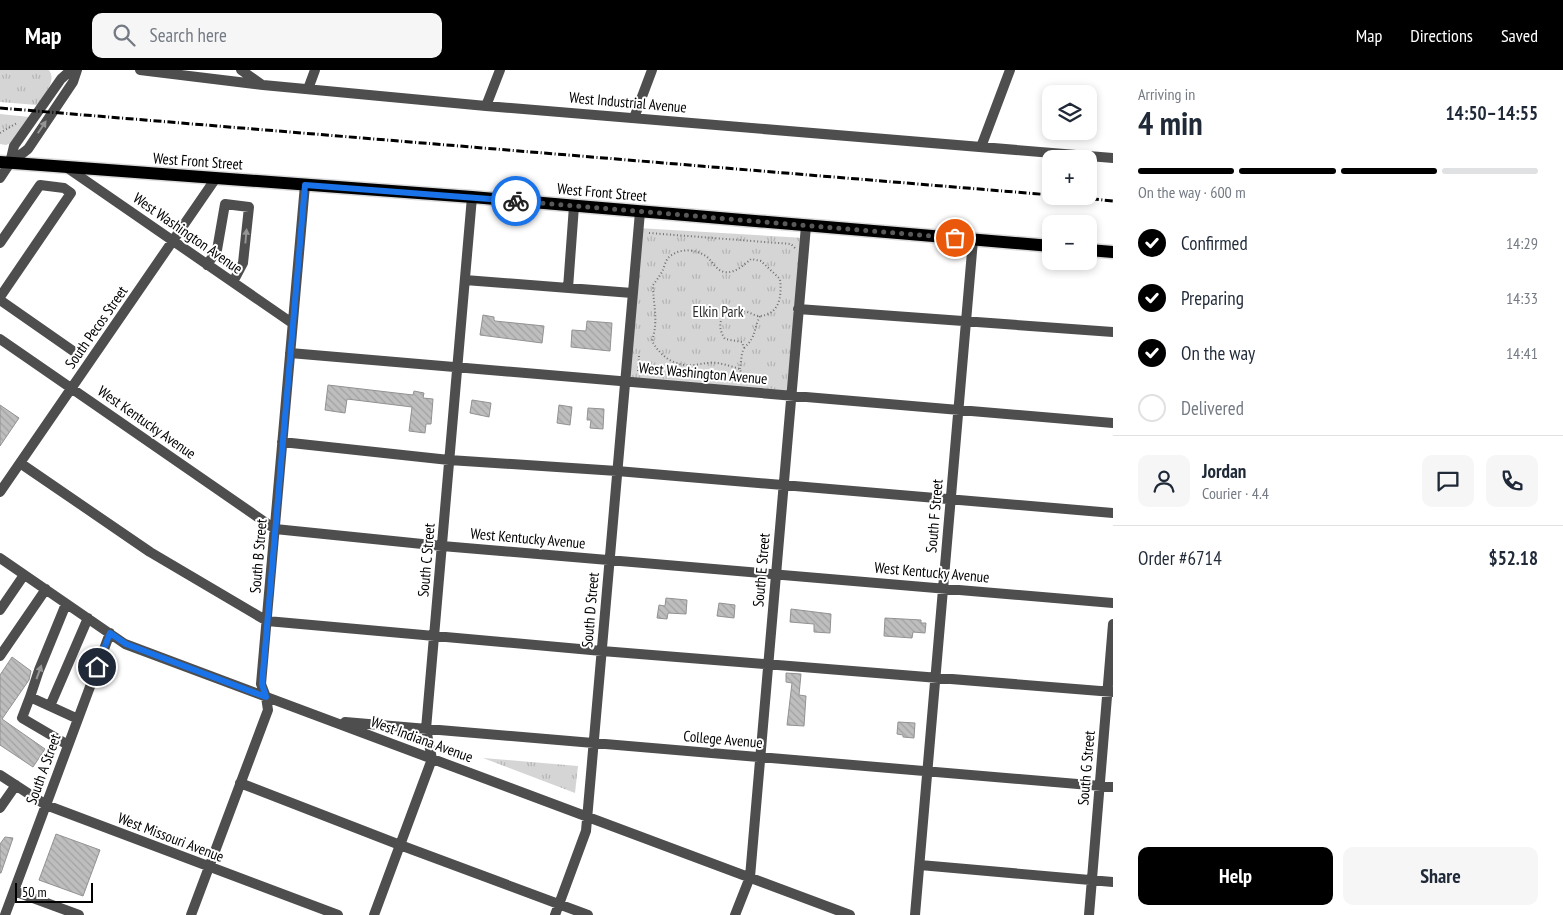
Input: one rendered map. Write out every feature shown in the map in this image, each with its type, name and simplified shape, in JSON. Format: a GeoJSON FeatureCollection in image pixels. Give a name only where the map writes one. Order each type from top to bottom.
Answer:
{"type":"FeatureCollection","features":[{"type":"Feature","properties":{"kind":"main road","name":"West Front Street"},"geometry":{"type":"LineString","coordinates":[[5,163],[472,197],[1042,245]]}},
{"type":"Feature","properties":{"kind":"main road"},"geometry":{"type":"LineString","coordinates":[[1097,251],[1113,252]]}},
{"type":"Feature","properties":{"kind":"street"},"geometry":{"type":"LineString","coordinates":[[0,178],[14,146],[61,79],[71,70]]}},
{"type":"Feature","properties":{"kind":"street"},"geometry":{"type":"LineString","coordinates":[[5,163],[28,149],[73,82],[77,70]]}},
{"type":"Feature","properties":{"kind":"street","name":"West Industrial Avenue"},"geometry":{"type":"LineString","coordinates":[[140,70],[263,85],[486,106],[1113,158]]}},
{"type":"Feature","properties":{"kind":"street"},"geometry":{"type":"LineString","coordinates":[[242,70],[263,85]]}},
{"type":"Feature","properties":{"kind":"street"},"geometry":{"type":"LineString","coordinates":[[308,89],[315,70]]}},
{"type":"Feature","properties":{"kind":"street"},"geometry":{"type":"LineString","coordinates":[[486,106],[500,70]]}},
{"type":"Feature","properties":{"kind":"street"},"geometry":{"type":"LineString","coordinates":[[634,118],[652,70]]}},
{"type":"Feature","properties":{"kind":"street"},"geometry":{"type":"LineString","coordinates":[[981,147],[1010,70]]}},
{"type":"Feature","properties":{"kind":"street","name":"West Washington Avenue"},"geometry":{"type":"LineString","coordinates":[[66,168],[292,323]]}},
{"type":"Feature","properties":{"kind":"street","name":"South Pecos Street"},"geometry":{"type":"LineString","coordinates":[[0,492],[216,178]]}},
{"type":"Feature","properties":{"kind":"street"},"geometry":{"type":"LineString","coordinates":[[0,244],[40,185],[64,188],[71,192],[0,298],[76,353]]}},
{"type":"Feature","properties":{"kind":"street","name":"South B Street"},"geometry":{"type":"LineString","coordinates":[[191,915],[268,710],[262,684],[305,185]]}},
{"type":"Feature","properties":{"kind":"street","name":"South C Street"},"geometry":{"type":"LineString","coordinates":[[432,759],[426,729],[472,197]]}},
{"type":"Feature","properties":{"kind":"street"},"geometry":{"type":"LineString","coordinates":[[207,264],[217,250],[225,204],[248,207],[243,263],[233,282]]}},
{"type":"Feature","properties":{"kind":"street"},"geometry":{"type":"LineString","coordinates":[[568,288],[574,206]]}},
{"type":"Feature","properties":{"kind":"street","name":"South D Street"},"geometry":{"type":"LineString","coordinates":[[555,915],[586,831],[640,212]]}},
{"type":"Feature","properties":{"kind":"street","name":"South E Street"},"geometry":{"type":"LineString","coordinates":[[735,915],[750,877],[806,226]]}},
{"type":"Feature","properties":{"kind":"street","name":"South F Street"},"geometry":{"type":"LineString","coordinates":[[915,915],[973,240]]}},
{"type":"Feature","properties":{"kind":"street"},"geometry":{"type":"LineString","coordinates":[[465,280],[632,293]]}},
{"type":"Feature","properties":{"kind":"street"},"geometry":{"type":"LineString","coordinates":[[798,308],[1113,332]]}},
{"type":"Feature","properties":{"kind":"street","name":"West Kentucky Avenue"},"geometry":{"type":"LineString","coordinates":[[0,339],[275,529],[442,546],[1113,602]]}},
{"type":"Feature","properties":{"kind":"street","name":"West Washington Avenue"},"geometry":{"type":"LineString","coordinates":[[290,353],[1113,422]]}},
{"type":"Feature","properties":{"kind":"street"},"geometry":{"type":"LineString","coordinates":[[282,442],[450,460],[617,471],[1113,513]]}},
{"type":"Feature","properties":{"kind":"street"},"geometry":{"type":"LineString","coordinates":[[20,463],[150,552],[267,620],[434,637],[1110,692]]}},
{"type":"Feature","properties":{"kind":"street","name":"West Indiana Avenue"},"geometry":{"type":"LineString","coordinates":[[1,562],[24,574],[126,644],[850,915]]}},
{"type":"Feature","properties":{"kind":"street"},"geometry":{"type":"LineString","coordinates":[[0,610],[24,574]]}},
{"type":"Feature","properties":{"kind":"street"},"geometry":{"type":"LineString","coordinates":[[1,653],[46,589]]}},
{"type":"Feature","properties":{"kind":"street"},"geometry":{"type":"LineString","coordinates":[[66,604],[22,718],[68,745]]}},
{"type":"Feature","properties":{"kind":"street"},"geometry":{"type":"LineString","coordinates":[[50,706],[88,618]]}},
{"type":"Feature","properties":{"kind":"street","name":"South G Street"},"geometry":{"type":"LineString","coordinates":[[1089,915],[1099,786],[1110,692],[1113,624]]}},
{"type":"Feature","properties":{"kind":"street","name":"South A Street"},"geometry":{"type":"LineString","coordinates":[[5,915],[110,633]]}},
{"type":"Feature","properties":{"kind":"street"},"geometry":{"type":"LineString","coordinates":[[30,697],[78,719]]}},
{"type":"Feature","properties":{"kind":"street","name":"College Avenue"},"geometry":{"type":"LineString","coordinates":[[331,721],[1113,787]]}},
{"type":"Feature","properties":{"kind":"street"},"geometry":{"type":"LineString","coordinates":[[374,915],[432,759]]}},
{"type":"Feature","properties":{"kind":"street","name":"West Missouri Avenue"},"geometry":{"type":"LineString","coordinates":[[0,774],[46,805],[338,915]]}},
{"type":"Feature","properties":{"kind":"street"},"geometry":{"type":"LineString","coordinates":[[240,783],[588,915]]}},
{"type":"Feature","properties":{"kind":"street"},"geometry":{"type":"LineString","coordinates":[[0,808],[16,785]]}},
{"type":"Feature","properties":{"kind":"street"},"geometry":{"type":"LineString","coordinates":[[920,865],[1113,882]]}},
{"type":"Feature","properties":{"kind":"street"},"geometry":{"type":"LineString","coordinates":[[14,891],[79,915]]}},
{"type":"Feature","properties":{"kind":"path"},"geometry":{"type":"LineString","coordinates":[[0,133],[16,123],[29,124]]}},
{"type":"Feature","properties":{"kind":"path"},"geometry":{"type":"LineString","coordinates":[[648,233],[791,244],[795,248]]}},
{"type":"Feature","properties":{"kind":"path"},"geometry":{"type":"LineString","coordinates":[[740,369],[719,363],[692,365],[677,363],[664,357],[652,341],[656,330],[653,285],[662,273],[667,260],[676,252],[688,250],[696,252],[707,257],[716,268],[724,272],[731,272],[751,259],[761,261],[780,279],[782,291],[779,305],[769,313],[760,316],[746,311],[730,312],[719,324],[724,339],[742,342],[744,348]]}},
{"type":"Feature","properties":{"kind":"path"},"geometry":{"type":"LineString","coordinates":[[743,392],[744,382],[740,369],[742,353],[744,348],[754,339],[756,324],[760,316]]}},
{"type":"Feature","properties":{"kind":"path"},"geometry":{"type":"LineString","coordinates":[[639,351],[638,371],[643,373]]}},
{"type":"Feature","properties":{"kind":"green space"},"geometry":{"type":"Polygon","coordinates":[[[0,70],[49,70],[51,83],[37,105],[0,102],[0,70]]]}},
{"type":"Feature","properties":{"kind":"green space"},"geometry":{"type":"Polygon","coordinates":[[[0,114],[29,117],[11,143],[6,145],[0,144],[0,114]]]}},
{"type":"Feature","properties":{"kind":"green space","name":"Elkin Park"},"geometry":{"type":"Polygon","coordinates":[[[638,228],[805,238],[791,396],[625,382],[638,228]]]}},
{"type":"Feature","properties":{"kind":"green space"},"geometry":{"type":"Polygon","coordinates":[[[483,758],[578,766],[575,793],[483,758]]]}},
{"type":"Feature","properties":{"kind":"building"},"geometry":{"type":"Polygon","coordinates":[[[483,315],[494,317],[495,321],[544,326],[542,343],[480,335],[483,315]]]}},
{"type":"Feature","properties":{"kind":"building"},"geometry":{"type":"Polygon","coordinates":[[[587,321],[612,323],[610,351],[571,347],[572,330],[586,331],[587,321]]]}},
{"type":"Feature","properties":{"kind":"building"},"geometry":{"type":"Polygon","coordinates":[[[328,385],[413,395],[414,391],[424,393],[423,398],[433,399],[431,424],[426,424],[425,433],[409,431],[412,407],[347,399],[345,413],[325,410],[328,385]]]}},
{"type":"Feature","properties":{"kind":"building"},"geometry":{"type":"Polygon","coordinates":[[[472,400],[491,403],[489,417],[470,413],[472,400]]]}},
{"type":"Feature","properties":{"kind":"building"},"geometry":{"type":"Polygon","coordinates":[[[0,405],[19,418],[0,446],[0,405]]]}},
{"type":"Feature","properties":{"kind":"building"},"geometry":{"type":"Polygon","coordinates":[[[559,405],[572,407],[570,425],[557,423],[559,405]]]}},
{"type":"Feature","properties":{"kind":"building"},"geometry":{"type":"Polygon","coordinates":[[[588,408],[604,409],[603,429],[590,428],[591,420],[587,420],[588,408]]]}},
{"type":"Feature","properties":{"kind":"building"},"geometry":{"type":"Polygon","coordinates":[[[666,598],[687,600],[686,614],[668,613],[667,619],[657,618],[659,605],[665,606],[666,598]]]}},
{"type":"Feature","properties":{"kind":"building"},"geometry":{"type":"Polygon","coordinates":[[[719,603],[735,605],[734,618],[717,616],[719,603]]]}},
{"type":"Feature","properties":{"kind":"building"},"geometry":{"type":"Polygon","coordinates":[[[791,609],[831,614],[830,633],[814,632],[814,624],[790,622],[791,609]]]}},
{"type":"Feature","properties":{"kind":"building"},"geometry":{"type":"Polygon","coordinates":[[[885,618],[921,620],[921,623],[926,623],[925,633],[913,632],[912,638],[884,636],[885,618]]]}},
{"type":"Feature","properties":{"kind":"building"},"geometry":{"type":"Polygon","coordinates":[[[12,657],[31,671],[29,680],[2,719],[45,749],[33,767],[0,745],[0,675],[12,657]]]}},
{"type":"Feature","properties":{"kind":"building"},"geometry":{"type":"Polygon","coordinates":[[[786,673],[801,674],[799,695],[806,696],[804,726],[787,725],[792,683],[786,682],[786,673]]]}},
{"type":"Feature","properties":{"kind":"building"},"geometry":{"type":"Polygon","coordinates":[[[898,722],[915,723],[914,738],[903,737],[903,735],[897,734],[898,722]]]}},
{"type":"Feature","properties":{"kind":"building"},"geometry":{"type":"Polygon","coordinates":[[[56,834],[100,850],[83,896],[39,880],[56,834]]]}},
{"type":"Feature","properties":{"kind":"building"},"geometry":{"type":"Polygon","coordinates":[[[5,837],[13,838],[0,873],[0,844],[5,837]]]}},
{"type":"Feature","properties":{"kind":"railway"},"geometry":{"type":"LineString","coordinates":[[0,108],[1042,194]]}},
{"type":"Feature","properties":{"kind":"railway"},"geometry":{"type":"LineString","coordinates":[[1097,199],[1113,201]]}},
{"type":"Feature","properties":{"kind":"way so far"},"geometry":{"type":"LineString","coordinates":[[516,201],[955,238]]}},
{"type":"Feature","properties":{"kind":"route"},"geometry":{"type":"LineString","coordinates":[[97,667],[110,633],[126,644],[266,697],[262,684],[305,185],[516,201]]}}]}
